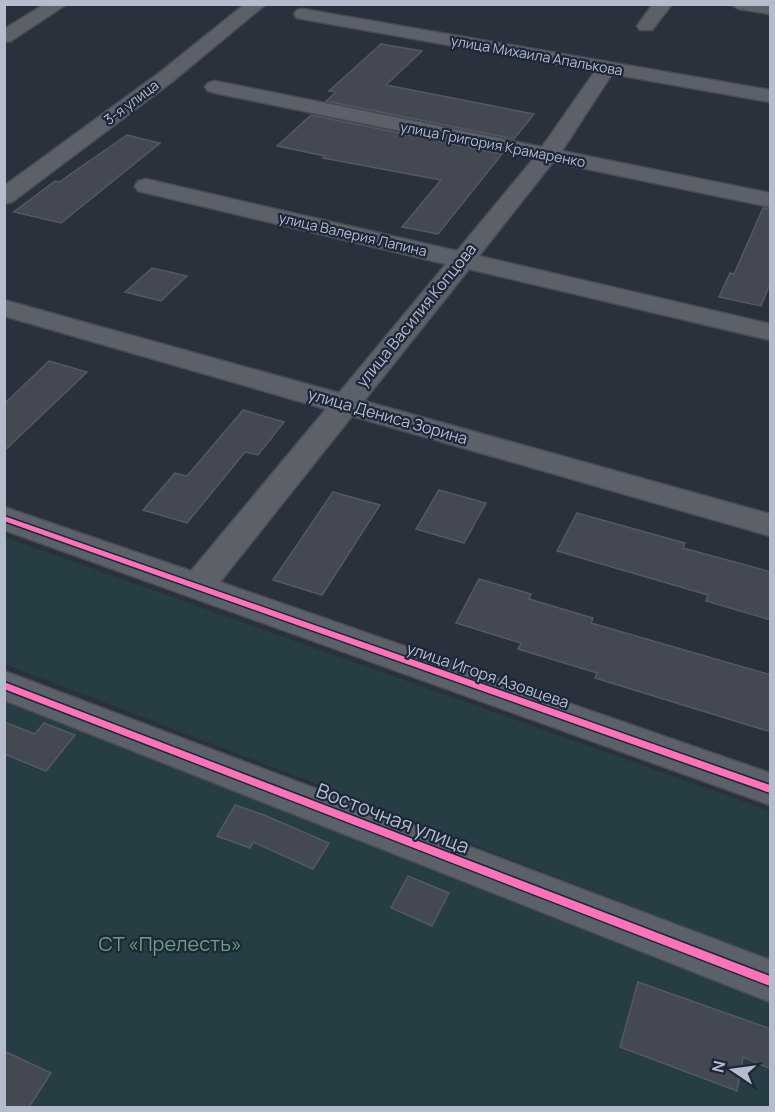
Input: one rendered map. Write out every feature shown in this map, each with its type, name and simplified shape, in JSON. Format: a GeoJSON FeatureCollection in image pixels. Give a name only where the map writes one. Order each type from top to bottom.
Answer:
{"type":"FeatureCollection","features":[{"type":"Feature","properties":{"kind":"street"},"geometry":{"type":"LineString","coordinates":[[4,37],[58,4]]}},
{"type":"Feature","properties":{"kind":"street","name":"3-я улица"},"geometry":{"type":"LineString","coordinates":[[4,197],[166,76],[256,4]]}},
{"type":"Feature","properties":{"kind":"street"},"geometry":{"type":"LineString","coordinates":[[646,26],[663,4]]}},
{"type":"Feature","properties":{"kind":"street"},"geometry":{"type":"LineString","coordinates":[[739,4],[771,9]]}},
{"type":"Feature","properties":{"kind":"street","name":"улица Михаила Апалькова"},"geometry":{"type":"LineString","coordinates":[[303,14],[771,96]]}},
{"type":"Feature","properties":{"kind":"street","name":"улица Василия Копцова"},"geometry":{"type":"LineString","coordinates":[[197,587],[548,154],[607,67]]}},
{"type":"Feature","properties":{"kind":"street","name":"улица Григория Крамаренко"},"geometry":{"type":"LineString","coordinates":[[215,87],[771,200]]}},
{"type":"Feature","properties":{"kind":"street","name":"улица Валерия Лапина"},"geometry":{"type":"LineString","coordinates":[[146,186],[771,332]]}},
{"type":"Feature","properties":{"kind":"street","name":"улица Дениса Зорина"},"geometry":{"type":"LineString","coordinates":[[4,308],[771,525]]}},
{"type":"Feature","properties":{"kind":"street","name":"улица Игоря Азовцева"},"geometry":{"type":"LineString","coordinates":[[4,518],[771,789]]}},
{"type":"Feature","properties":{"kind":"street","name":"Восточная улица"},"geometry":{"type":"LineString","coordinates":[[4,686],[771,981]]}},
{"type":"Feature","properties":{"kind":"green space"},"geometry":{"type":"Polygon","coordinates":[[[4,537],[770,811],[770,959],[5,664],[4,537]]]}},
{"type":"Feature","properties":{"kind":"green space","name":"СТ «Прелесть»"},"geometry":{"type":"Polygon","coordinates":[[[4,701],[770,998],[770,1107],[5,1107],[4,701]]]}},
{"type":"Feature","properties":{"kind":"building"},"geometry":{"type":"Polygon","coordinates":[[[381,44],[422,51],[386,85],[534,114],[514,139],[326,101],[336,92],[329,91],[381,44]]]}},
{"type":"Feature","properties":{"kind":"building"},"geometry":{"type":"Polygon","coordinates":[[[311,115],[502,154],[438,234],[402,227],[441,180],[323,158],[325,156],[277,146],[311,115]]]}},
{"type":"Feature","properties":{"kind":"building"},"geometry":{"type":"Polygon","coordinates":[[[127,135],[160,143],[61,223],[14,212],[55,181],[59,182],[127,135]]]}},
{"type":"Feature","properties":{"kind":"building"},"geometry":{"type":"Polygon","coordinates":[[[763,208],[771,209],[771,281],[761,306],[719,297],[730,273],[734,274],[763,208]]]}},
{"type":"Feature","properties":{"kind":"building"},"geometry":{"type":"Polygon","coordinates":[[[152,268],[187,276],[161,301],[125,292],[152,268]]]}},
{"type":"Feature","properties":{"kind":"building"},"geometry":{"type":"Polygon","coordinates":[[[49,361],[87,372],[4,451],[4,404],[49,361]]]}},
{"type":"Feature","properties":{"kind":"building"},"geometry":{"type":"Polygon","coordinates":[[[243,410],[284,422],[258,455],[245,452],[187,523],[143,510],[175,473],[187,476],[243,410]]]}},
{"type":"Feature","properties":{"kind":"building"},"geometry":{"type":"Polygon","coordinates":[[[439,490],[486,503],[464,543],[416,529],[439,490]]]}},
{"type":"Feature","properties":{"kind":"building"},"geometry":{"type":"Polygon","coordinates":[[[333,492],[380,505],[322,595],[273,580],[333,492]]]}},
{"type":"Feature","properties":{"kind":"building"},"geometry":{"type":"Polygon","coordinates":[[[577,513],[685,543],[683,548],[771,572],[771,620],[706,601],[708,595],[557,551],[577,513]]]}},
{"type":"Feature","properties":{"kind":"building"},"geometry":{"type":"Polygon","coordinates":[[[479,579],[531,594],[529,599],[593,618],[591,623],[771,675],[771,732],[595,678],[597,673],[518,649],[521,643],[456,623],[479,579]]]}},
{"type":"Feature","properties":{"kind":"building"},"geometry":{"type":"Polygon","coordinates":[[[4,722],[35,734],[44,723],[75,735],[46,771],[4,754],[4,722]]]}},
{"type":"Feature","properties":{"kind":"building"},"geometry":{"type":"Polygon","coordinates":[[[235,805],[329,843],[313,869],[253,842],[250,848],[217,836],[235,805]]]}},
{"type":"Feature","properties":{"kind":"building"},"geometry":{"type":"Polygon","coordinates":[[[408,876],[449,893],[432,926],[391,908],[408,876]]]}},
{"type":"Feature","properties":{"kind":"building"},"geometry":{"type":"Polygon","coordinates":[[[638,982],[771,1029],[771,1069],[743,1057],[737,1091],[620,1047],[638,982]]]}},
{"type":"Feature","properties":{"kind":"building"},"geometry":{"type":"Polygon","coordinates":[[[4,1051],[51,1073],[29,1107],[4,1107],[4,1051]]]}},
{"type":"Feature","properties":{"kind":"cycle path"},"geometry":{"type":"LineString","coordinates":[[4,518],[770,789]]}},
{"type":"Feature","properties":{"kind":"cycle path"},"geometry":{"type":"LineString","coordinates":[[4,685],[770,981]]}}]}
